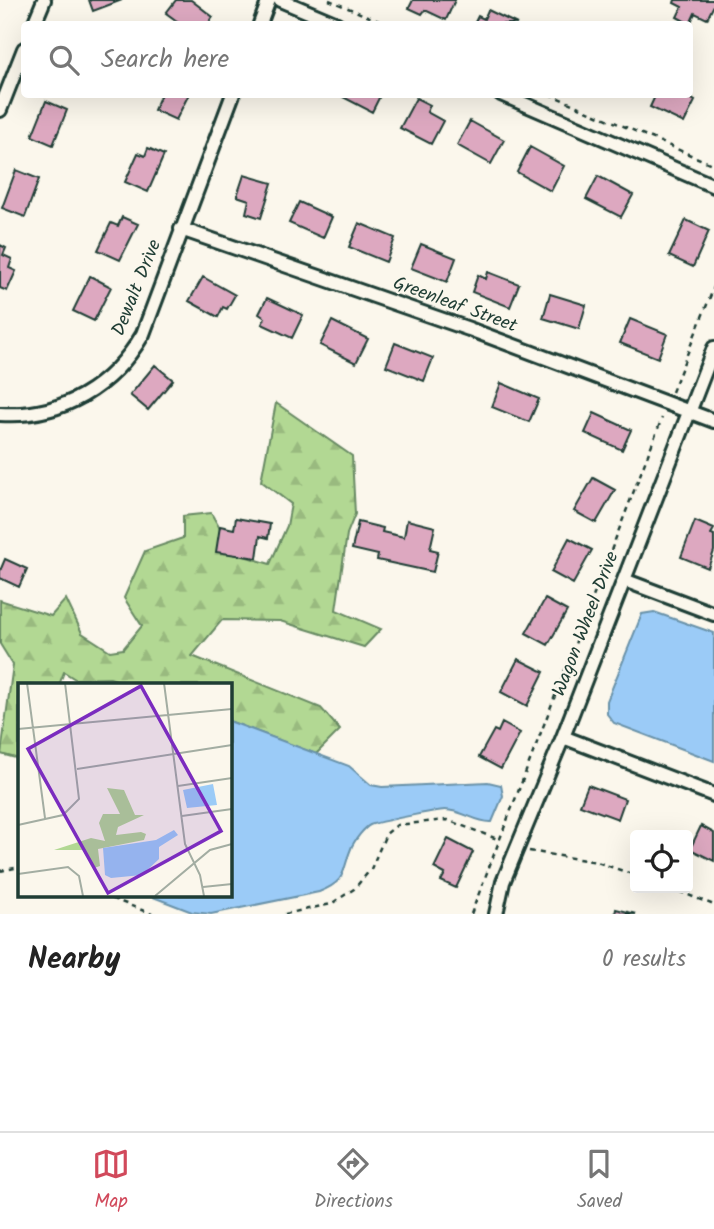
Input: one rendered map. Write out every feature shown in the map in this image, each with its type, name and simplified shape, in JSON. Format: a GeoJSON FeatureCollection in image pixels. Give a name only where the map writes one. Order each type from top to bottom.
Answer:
{"type":"FeatureCollection","features":[{"type":"Feature","properties":{"kind":"street"},"geometry":{"type":"LineString","coordinates":[[35,21],[44,0]]}},
{"type":"Feature","properties":{"kind":"street"},"geometry":{"type":"LineString","coordinates":[[261,21],[269,0]]}},
{"type":"Feature","properties":{"kind":"street"},"geometry":{"type":"LineString","coordinates":[[280,0],[330,21]]}},
{"type":"Feature","properties":{"kind":"street"},"geometry":{"type":"LineString","coordinates":[[0,110],[21,57]]}},
{"type":"Feature","properties":{"kind":"street","name":"Dewalt Drive"},"geometry":{"type":"LineString","coordinates":[[0,414],[38,413],[59,408],[91,393],[122,365],[143,334],[231,98]]}},
{"type":"Feature","properties":{"kind":"street"},"geometry":{"type":"LineString","coordinates":[[510,98],[714,186]]}},
{"type":"Feature","properties":{"kind":"street","name":"Greenleaf Street"},"geometry":{"type":"LineString","coordinates":[[181,229],[469,330],[714,422]]}},
{"type":"Feature","properties":{"kind":"street","name":"Wagon Wheel Drive"},"geometry":{"type":"LineString","coordinates":[[496,914],[503,882],[564,737],[714,348]]}},
{"type":"Feature","properties":{"kind":"street"},"geometry":{"type":"LineString","coordinates":[[624,580],[714,614]]}},
{"type":"Feature","properties":{"kind":"street"},"geometry":{"type":"LineString","coordinates":[[564,737],[714,795]]}},
{"type":"Feature","properties":{"kind":"path"},"geometry":{"type":"LineString","coordinates":[[329,0],[379,21]]}},
{"type":"Feature","properties":{"kind":"path"},"geometry":{"type":"LineString","coordinates":[[558,98],[714,165]]}},
{"type":"Feature","properties":{"kind":"path"},"geometry":{"type":"LineString","coordinates":[[675,385],[714,287]]}},
{"type":"Feature","properties":{"kind":"path"},"geometry":{"type":"LineString","coordinates":[[471,914],[660,423]]}},
{"type":"Feature","properties":{"kind":"path"},"geometry":{"type":"LineString","coordinates":[[285,914],[331,904],[354,889],[371,869],[386,834],[397,825],[447,820],[505,842]]}},
{"type":"Feature","properties":{"kind":"path"},"geometry":{"type":"LineString","coordinates":[[530,852],[597,862],[630,872]]}},
{"type":"Feature","properties":{"kind":"path"},"geometry":{"type":"LineString","coordinates":[[0,871],[18,867]]}},
{"type":"Feature","properties":{"kind":"path"},"geometry":{"type":"LineString","coordinates":[[683,893],[714,905]]}},
{"type":"Feature","properties":{"kind":"path"},"geometry":{"type":"LineString","coordinates":[[108,897],[152,914]]}},
{"type":"Feature","properties":{"kind":"green space"},"geometry":{"type":"Polygon","coordinates":[[[276,403],[352,456],[355,514],[347,534],[336,610],[381,629],[364,647],[280,621],[222,620],[192,656],[321,708],[340,730],[316,754],[231,722],[231,683],[125,683],[110,678],[75,679],[64,672],[60,683],[18,683],[18,759],[1,754],[13,665],[0,644],[0,600],[51,616],[66,599],[82,633],[110,651],[123,649],[142,626],[124,598],[145,551],[183,538],[183,516],[211,513],[234,553],[270,564],[287,526],[291,504],[261,481],[276,403]]]}},
{"type":"Feature","properties":{"kind":"water"},"geometry":{"type":"Polygon","coordinates":[[[654,612],[714,633],[714,761],[614,723],[607,714],[607,701],[642,614],[654,612]]]}},
{"type":"Feature","properties":{"kind":"water"},"geometry":{"type":"Polygon","coordinates":[[[231,722],[349,766],[371,785],[382,787],[488,782],[501,785],[503,796],[492,822],[445,810],[370,825],[353,843],[343,874],[329,888],[211,914],[192,912],[153,897],[231,897],[231,722]]]}},
{"type":"Feature","properties":{"kind":"building"},"geometry":{"type":"Polygon","coordinates":[[[89,0],[122,0],[93,11],[89,0]]]}},
{"type":"Feature","properties":{"kind":"building"},"geometry":{"type":"Polygon","coordinates":[[[176,0],[191,0],[213,17],[210,21],[177,21],[166,13],[176,0]]]}},
{"type":"Feature","properties":{"kind":"building"},"geometry":{"type":"Polygon","coordinates":[[[413,0],[455,0],[446,20],[425,10],[422,14],[409,8],[413,0]]]}},
{"type":"Feature","properties":{"kind":"building"},"geometry":{"type":"Polygon","coordinates":[[[675,0],[714,0],[707,19],[695,13],[691,21],[677,17],[682,7],[674,3],[675,0]]]}},
{"type":"Feature","properties":{"kind":"building"},"geometry":{"type":"Polygon","coordinates":[[[488,10],[511,21],[476,21],[478,16],[484,19],[488,10]]]}},
{"type":"Feature","properties":{"kind":"building"},"geometry":{"type":"Polygon","coordinates":[[[159,98],[187,98],[176,120],[154,110],[159,98]]]}},
{"type":"Feature","properties":{"kind":"building"},"geometry":{"type":"Polygon","coordinates":[[[345,98],[379,98],[372,112],[345,98]]]}},
{"type":"Feature","properties":{"kind":"building"},"geometry":{"type":"Polygon","coordinates":[[[416,98],[430,105],[427,112],[443,121],[431,144],[400,128],[416,98]]]}},
{"type":"Feature","properties":{"kind":"building"},"geometry":{"type":"Polygon","coordinates":[[[654,98],[690,98],[695,101],[684,123],[650,107],[654,98]]]}},
{"type":"Feature","properties":{"kind":"building"},"geometry":{"type":"Polygon","coordinates":[[[46,101],[67,110],[53,145],[32,136],[46,101]]]}},
{"type":"Feature","properties":{"kind":"building"},"geometry":{"type":"Polygon","coordinates":[[[470,121],[504,140],[491,164],[457,145],[470,121]]]}},
{"type":"Feature","properties":{"kind":"building"},"geometry":{"type":"Polygon","coordinates":[[[530,147],[564,166],[551,191],[517,172],[530,147]]]}},
{"type":"Feature","properties":{"kind":"building"},"geometry":{"type":"Polygon","coordinates":[[[148,148],[164,155],[148,192],[125,182],[138,153],[145,156],[148,148]]]}},
{"type":"Feature","properties":{"kind":"building"},"geometry":{"type":"Polygon","coordinates":[[[16,170],[39,179],[25,217],[2,208],[16,170]]]}},
{"type":"Feature","properties":{"kind":"building"},"geometry":{"type":"Polygon","coordinates":[[[244,175],[272,183],[261,218],[246,213],[249,200],[237,196],[244,175]]]}},
{"type":"Feature","properties":{"kind":"building"},"geometry":{"type":"Polygon","coordinates":[[[598,176],[633,195],[621,217],[586,199],[598,176]]]}},
{"type":"Feature","properties":{"kind":"building"},"geometry":{"type":"Polygon","coordinates":[[[299,202],[332,217],[323,238],[289,223],[299,202]]]}},
{"type":"Feature","properties":{"kind":"building"},"geometry":{"type":"Polygon","coordinates":[[[122,217],[138,224],[120,260],[98,250],[111,223],[118,226],[122,217]]]}},
{"type":"Feature","properties":{"kind":"building"},"geometry":{"type":"Polygon","coordinates":[[[686,220],[709,231],[693,267],[669,256],[686,220]]]}},
{"type":"Feature","properties":{"kind":"building"},"geometry":{"type":"Polygon","coordinates":[[[359,223],[395,238],[386,262],[349,247],[359,223]]]}},
{"type":"Feature","properties":{"kind":"building"},"geometry":{"type":"Polygon","coordinates":[[[421,244],[456,258],[447,282],[411,268],[421,244]]]}},
{"type":"Feature","properties":{"kind":"building"},"geometry":{"type":"Polygon","coordinates":[[[0,245],[6,248],[3,255],[12,259],[9,268],[16,271],[7,291],[0,288],[0,245]]]}},
{"type":"Feature","properties":{"kind":"building"},"geometry":{"type":"Polygon","coordinates":[[[488,272],[519,284],[510,307],[472,292],[478,275],[486,279],[488,272]]]}},
{"type":"Feature","properties":{"kind":"building"},"geometry":{"type":"Polygon","coordinates":[[[90,276],[111,287],[94,321],[73,311],[90,276]]]}},
{"type":"Feature","properties":{"kind":"building"},"geometry":{"type":"Polygon","coordinates":[[[203,277],[235,295],[227,309],[223,307],[218,317],[189,301],[203,277]]]}},
{"type":"Feature","properties":{"kind":"building"},"geometry":{"type":"Polygon","coordinates":[[[550,294],[586,305],[579,329],[543,318],[550,294]]]}},
{"type":"Feature","properties":{"kind":"building"},"geometry":{"type":"Polygon","coordinates":[[[267,298],[303,315],[292,338],[262,324],[265,318],[259,314],[267,298]]]}},
{"type":"Feature","properties":{"kind":"building"},"geometry":{"type":"Polygon","coordinates":[[[630,319],[667,334],[658,358],[620,343],[630,319]]]}},
{"type":"Feature","properties":{"kind":"building"},"geometry":{"type":"Polygon","coordinates":[[[332,321],[368,339],[356,363],[320,345],[332,321]]]}},
{"type":"Feature","properties":{"kind":"building"},"geometry":{"type":"Polygon","coordinates":[[[395,343],[433,358],[424,381],[386,366],[395,343]]]}},
{"type":"Feature","properties":{"kind":"building"},"geometry":{"type":"Polygon","coordinates":[[[155,365],[173,380],[148,410],[130,395],[155,365]]]}},
{"type":"Feature","properties":{"kind":"building"},"geometry":{"type":"Polygon","coordinates":[[[501,383],[539,399],[529,422],[492,407],[501,383]]]}},
{"type":"Feature","properties":{"kind":"building"},"geometry":{"type":"Polygon","coordinates":[[[594,413],[631,430],[622,450],[585,433],[594,413]]]}},
{"type":"Feature","properties":{"kind":"building"},"geometry":{"type":"Polygon","coordinates":[[[593,478],[615,490],[596,523],[574,511],[593,478]]]}},
{"type":"Feature","properties":{"kind":"building"},"geometry":{"type":"Polygon","coordinates":[[[236,518],[270,524],[268,538],[260,536],[257,558],[216,552],[220,526],[234,529],[236,518]]]}},
{"type":"Feature","properties":{"kind":"building"},"geometry":{"type":"Polygon","coordinates":[[[407,520],[435,527],[430,549],[438,551],[433,572],[377,560],[378,555],[352,549],[358,522],[404,537],[407,520]]]}},
{"type":"Feature","properties":{"kind":"building"},"geometry":{"type":"Polygon","coordinates":[[[695,521],[714,529],[711,534],[714,535],[714,551],[708,568],[681,557],[695,521]]]}},
{"type":"Feature","properties":{"kind":"building"},"geometry":{"type":"Polygon","coordinates":[[[569,538],[592,550],[573,584],[551,572],[569,538]]]}},
{"type":"Feature","properties":{"kind":"building"},"geometry":{"type":"Polygon","coordinates":[[[5,559],[27,569],[19,587],[0,578],[5,559]]]}},
{"type":"Feature","properties":{"kind":"building"},"geometry":{"type":"Polygon","coordinates":[[[545,599],[567,611],[548,645],[526,633],[545,599]]]}},
{"type":"Feature","properties":{"kind":"building"},"geometry":{"type":"Polygon","coordinates":[[[518,659],[544,672],[527,706],[501,692],[518,659]]]}},
{"type":"Feature","properties":{"kind":"building"},"geometry":{"type":"Polygon","coordinates":[[[502,723],[520,733],[501,769],[479,757],[494,730],[498,732],[502,723]]]}},
{"type":"Feature","properties":{"kind":"building"},"geometry":{"type":"Polygon","coordinates":[[[588,785],[625,799],[618,819],[580,805],[588,785]]]}},
{"type":"Feature","properties":{"kind":"building"},"geometry":{"type":"Polygon","coordinates":[[[701,826],[714,833],[714,861],[693,850],[693,843],[701,826]]]}},
{"type":"Feature","properties":{"kind":"building"},"geometry":{"type":"Polygon","coordinates":[[[448,839],[473,852],[456,888],[441,881],[445,874],[434,868],[448,839]]]}},
{"type":"Feature","properties":{"kind":"building"},"geometry":{"type":"Polygon","coordinates":[[[616,909],[636,914],[615,914],[616,909]]]}}]}
